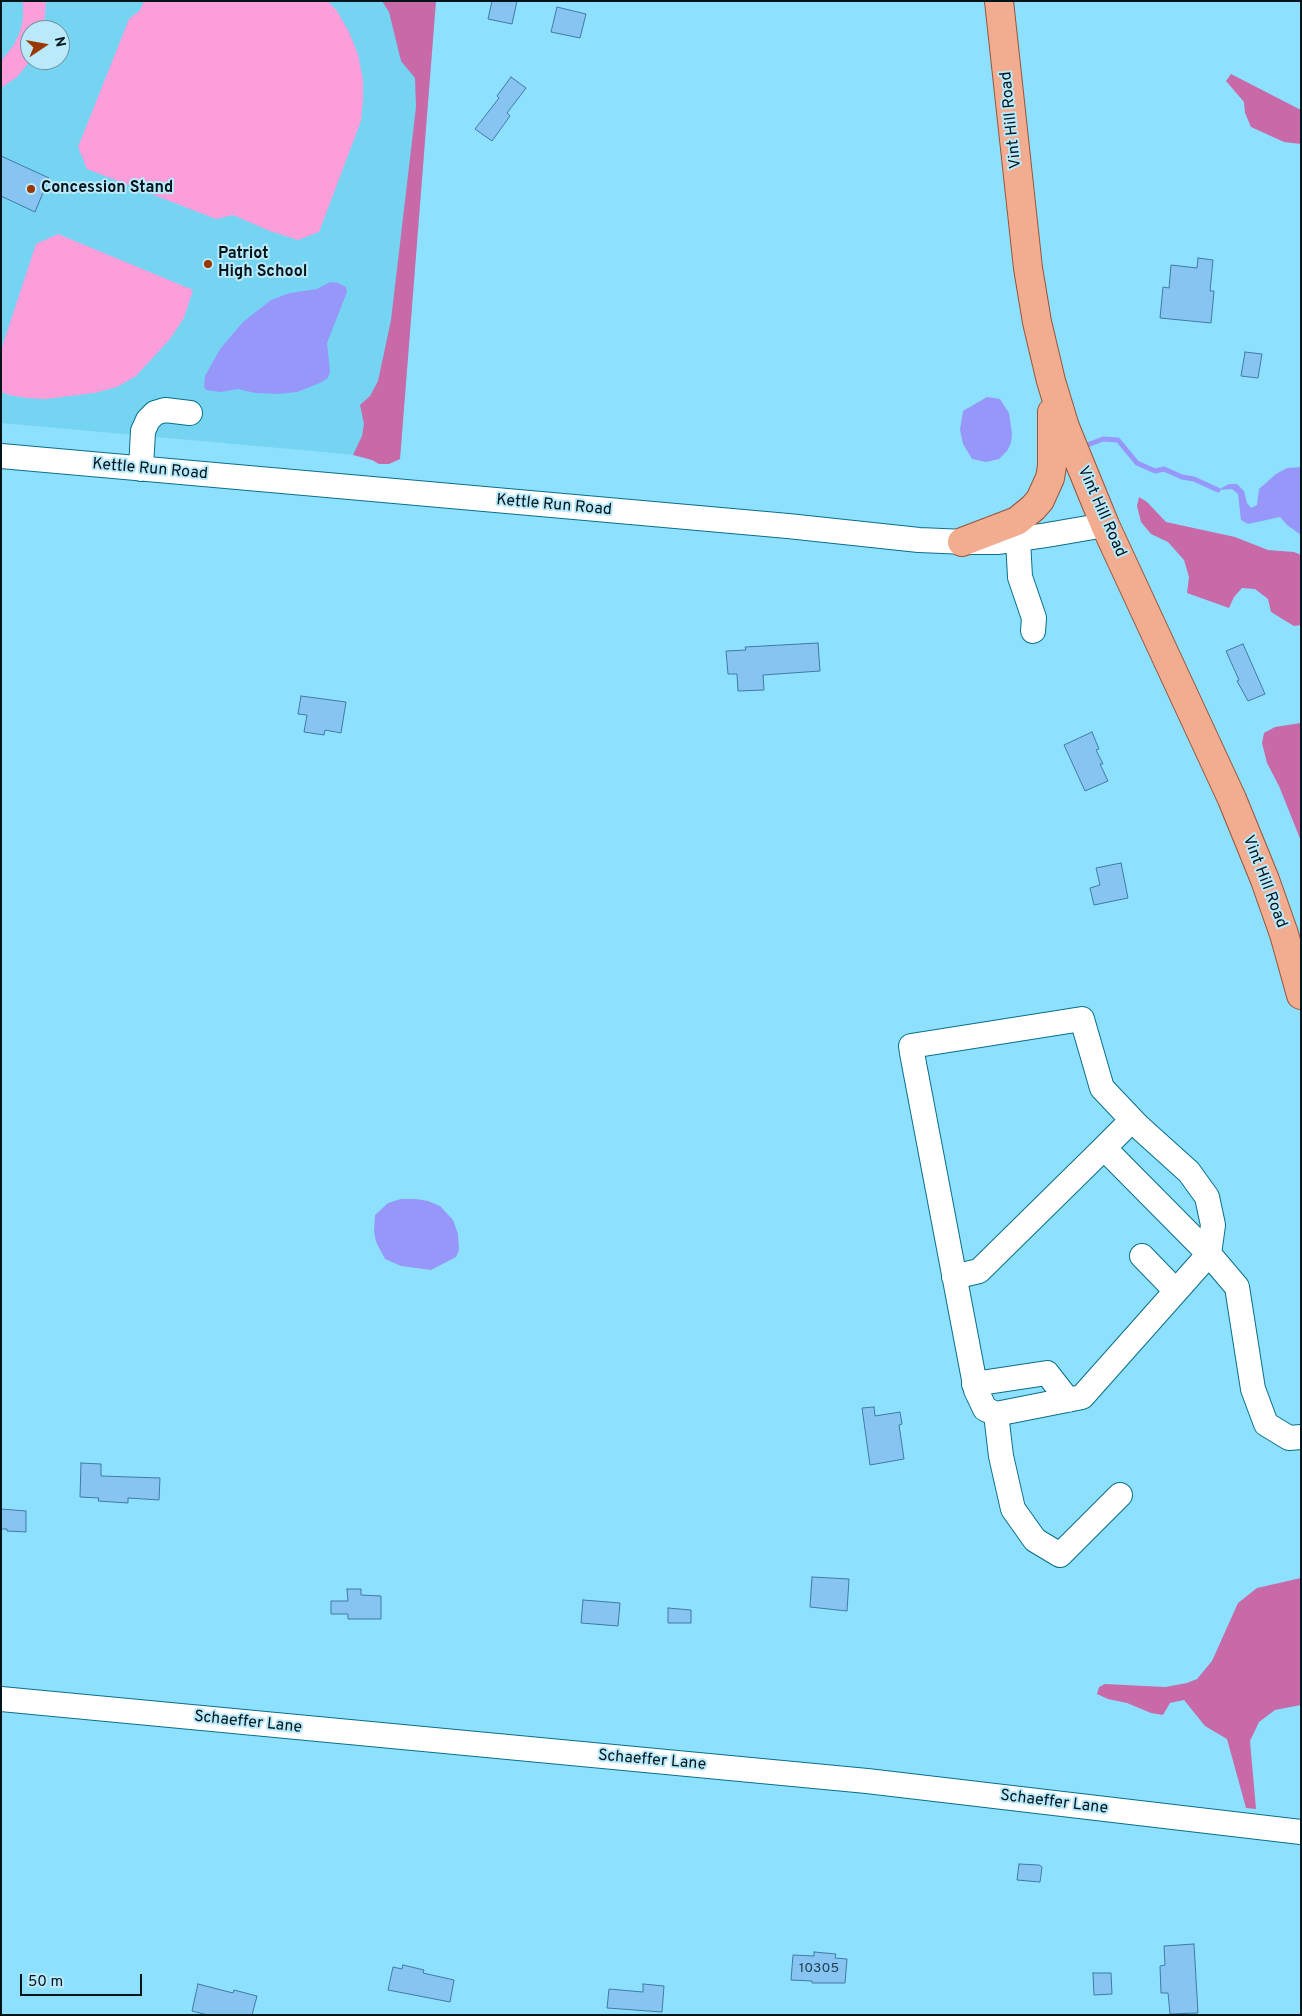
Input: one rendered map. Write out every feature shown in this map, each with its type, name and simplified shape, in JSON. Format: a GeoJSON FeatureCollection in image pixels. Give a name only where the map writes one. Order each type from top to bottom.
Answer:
{"type":"FeatureCollection","features":[{"type":"Feature","properties":{"kind":"main road","name":"Vint Hill Road"},"geometry":{"type":"LineString","coordinates":[[999,1],[1028,268],[1037,322],[1051,381],[1071,443],[1105,525],[1235,808],[1284,934],[1301,995]]}},
{"type":"Feature","properties":{"kind":"main road"},"geometry":{"type":"LineString","coordinates":[[962,542],[1017,521],[1033,508],[1045,491],[1052,466],[1051,381]]}},
{"type":"Feature","properties":{"kind":"street"},"geometry":{"type":"LineString","coordinates":[[141,469],[143,431],[148,420],[155,413],[165,410],[190,413]]}},
{"type":"Feature","properties":{"kind":"street","name":"Kettle Run Road"},"geometry":{"type":"LineString","coordinates":[[1,456],[962,542],[1018,540],[1105,525]]}},
{"type":"Feature","properties":{"kind":"street"},"geometry":{"type":"LineString","coordinates":[[1018,540],[1020,577],[1034,618],[1033,631]]}},
{"type":"Feature","properties":{"kind":"street"},"geometry":{"type":"LineString","coordinates":[[1082,1018],[1102,1088],[1132,1120],[1189,1172],[1207,1198],[1213,1225],[1209,1254],[1082,1397],[996,1414],[985,1409],[974,1384],[911,1046],[1082,1018]]}},
{"type":"Feature","properties":{"kind":"street"},"geometry":{"type":"LineString","coordinates":[[954,1277],[979,1271],[1132,1120]]}},
{"type":"Feature","properties":{"kind":"street"},"geometry":{"type":"LineString","coordinates":[[1104,1148],[1209,1254],[1237,1287],[1253,1389],[1266,1424],[1289,1438],[1301,1437]]}},
{"type":"Feature","properties":{"kind":"street"},"geometry":{"type":"LineString","coordinates":[[1142,1256],[1176,1291]]}},
{"type":"Feature","properties":{"kind":"street"},"geometry":{"type":"LineString","coordinates":[[974,1384],[1047,1373],[1068,1400]]}},
{"type":"Feature","properties":{"kind":"street"},"geometry":{"type":"LineString","coordinates":[[996,1414],[1001,1456],[1013,1509],[1035,1540],[1060,1555],[1120,1495]]}},
{"type":"Feature","properties":{"kind":"street","name":"Schaeffer Lane"},"geometry":{"type":"LineString","coordinates":[[1,1699],[867,1781],[1301,1832]]}},
{"type":"Feature","properties":{"kind":"shaded area","name":"Patriot High School"},"geometry":{"type":"Polygon","coordinates":[[[1,1],[436,1],[400,459],[1,423],[1,1]]]}},
{"type":"Feature","properties":{"kind":"shaded area"},"geometry":{"type":"Polygon","coordinates":[[[23,1],[46,1],[44,20],[23,20],[23,1]]]}},
{"type":"Feature","properties":{"kind":"shaded area"},"geometry":{"type":"Polygon","coordinates":[[[144,1],[328,1],[337,11],[349,32],[358,54],[363,80],[363,100],[361,121],[319,232],[298,240],[270,231],[233,215],[216,219],[87,169],[78,147],[129,19],[140,10],[144,1]]]}},
{"type":"Feature","properties":{"kind":"shaded area"},"geometry":{"type":"Polygon","coordinates":[[[382,1],[436,1],[400,459],[389,464],[379,464],[353,455],[362,436],[364,424],[360,405],[370,396],[378,381],[391,320],[416,107],[415,78],[401,61],[389,12],[382,1]]]}},
{"type":"Feature","properties":{"kind":"shaded area"},"geometry":{"type":"Polygon","coordinates":[[[20,32],[20,70],[23,70],[17,77],[1,88],[1,61],[13,46],[20,32]]]}},
{"type":"Feature","properties":{"kind":"shaded area"},"geometry":{"type":"Polygon","coordinates":[[[1231,74],[1301,110],[1301,144],[1284,142],[1251,127],[1245,113],[1244,102],[1226,81],[1231,74]]]}},
{"type":"Feature","properties":{"kind":"shaded area"},"geometry":{"type":"Polygon","coordinates":[[[58,234],[193,290],[184,318],[170,339],[136,376],[117,387],[94,393],[46,399],[9,395],[1,392],[1,350],[36,244],[58,234]]]}},
{"type":"Feature","properties":{"kind":"shaded area"},"geometry":{"type":"Polygon","coordinates":[[[330,282],[346,287],[347,292],[327,343],[330,371],[328,378],[297,392],[278,394],[255,393],[238,389],[221,392],[206,390],[204,387],[205,376],[220,349],[243,322],[271,300],[290,293],[317,289],[330,282]]]}},
{"type":"Feature","properties":{"kind":"shaded area"},"geometry":{"type":"Polygon","coordinates":[[[987,397],[1000,399],[1009,413],[1012,434],[1011,443],[1007,451],[999,459],[986,462],[972,459],[963,444],[960,430],[963,411],[987,397]]]}},
{"type":"Feature","properties":{"kind":"shaded area"},"geometry":{"type":"Polygon","coordinates":[[[1301,467],[1301,535],[1287,525],[1280,517],[1248,524],[1241,520],[1238,494],[1232,489],[1218,490],[1229,484],[1237,484],[1244,491],[1247,503],[1251,508],[1257,505],[1259,489],[1276,474],[1287,468],[1301,467]]]}},
{"type":"Feature","properties":{"kind":"shaded area"},"geometry":{"type":"Polygon","coordinates":[[[1139,497],[1147,502],[1166,522],[1235,537],[1268,550],[1294,552],[1301,555],[1301,625],[1294,626],[1271,612],[1268,599],[1255,589],[1242,588],[1234,597],[1229,608],[1187,593],[1189,577],[1184,560],[1168,542],[1151,534],[1141,522],[1137,506],[1139,497]]]}},
{"type":"Feature","properties":{"kind":"shaded area"},"geometry":{"type":"Polygon","coordinates":[[[1301,723],[1301,841],[1279,786],[1267,763],[1262,743],[1264,733],[1275,727],[1301,723]]]}},
{"type":"Feature","properties":{"kind":"shaded area"},"geometry":{"type":"Polygon","coordinates":[[[401,1199],[428,1201],[440,1206],[453,1220],[458,1234],[459,1250],[456,1257],[431,1270],[401,1266],[385,1259],[376,1242],[374,1231],[375,1215],[388,1203],[401,1199]]]}},
{"type":"Feature","properties":{"kind":"shaded area"},"geometry":{"type":"Polygon","coordinates":[[[1301,1578],[1301,1705],[1275,1710],[1259,1722],[1250,1741],[1256,1809],[1246,1808],[1227,1739],[1205,1726],[1184,1700],[1170,1703],[1163,1715],[1151,1713],[1097,1694],[1099,1687],[1105,1684],[1165,1687],[1197,1679],[1212,1661],[1238,1603],[1257,1588],[1301,1578]]]}},
{"type":"Feature","properties":{"kind":"building"},"geometry":{"type":"Polygon","coordinates":[[[492,1],[517,1],[512,24],[488,19],[492,1]]]}},
{"type":"Feature","properties":{"kind":"building"},"geometry":{"type":"Polygon","coordinates":[[[557,7],[586,14],[580,38],[551,32],[557,7]]]}},
{"type":"Feature","properties":{"kind":"building"},"geometry":{"type":"Polygon","coordinates":[[[511,77],[526,88],[507,113],[510,116],[492,141],[475,129],[499,98],[497,96],[511,77]]]}},
{"type":"Feature","properties":{"kind":"building"},"geometry":{"type":"Polygon","coordinates":[[[1,156],[49,178],[35,212],[1,196],[1,156]]]}},
{"type":"Feature","properties":{"kind":"building"},"geometry":{"type":"Polygon","coordinates":[[[1198,258],[1213,260],[1210,291],[1214,291],[1211,323],[1160,318],[1163,287],[1169,288],[1171,265],[1197,268],[1198,258]]]}},
{"type":"Feature","properties":{"kind":"building"},"geometry":{"type":"Polygon","coordinates":[[[1245,352],[1262,354],[1258,378],[1241,376],[1245,352]]]}},
{"type":"Feature","properties":{"kind":"building"},"geometry":{"type":"Polygon","coordinates":[[[818,643],[820,671],[763,675],[764,690],[738,691],[737,674],[728,674],[726,651],[746,650],[745,647],[818,643]]]}},
{"type":"Feature","properties":{"kind":"building"},"geometry":{"type":"Polygon","coordinates":[[[1243,644],[1265,694],[1248,701],[1237,681],[1239,680],[1226,651],[1243,644]]]}},
{"type":"Feature","properties":{"kind":"building"},"geometry":{"type":"Polygon","coordinates":[[[301,696],[346,702],[341,733],[325,730],[324,735],[304,732],[307,715],[298,714],[301,696]]]}},
{"type":"Feature","properties":{"kind":"building"},"geometry":{"type":"Polygon","coordinates":[[[1092,732],[1099,749],[1096,750],[1103,764],[1100,764],[1108,781],[1085,791],[1064,745],[1092,732]]]}},
{"type":"Feature","properties":{"kind":"building"},"geometry":{"type":"Polygon","coordinates":[[[1121,863],[1128,898],[1094,905],[1090,888],[1100,885],[1096,868],[1121,863]]]}},
{"type":"Feature","properties":{"kind":"building"},"geometry":{"type":"Polygon","coordinates":[[[874,1407],[875,1416],[900,1412],[902,1424],[899,1425],[904,1459],[870,1465],[862,1408],[874,1407]]]}},
{"type":"Feature","properties":{"kind":"building"},"geometry":{"type":"Polygon","coordinates":[[[81,1463],[101,1464],[101,1476],[160,1478],[159,1500],[128,1498],[128,1503],[98,1501],[99,1498],[80,1497],[81,1463]]]}},
{"type":"Feature","properties":{"kind":"building"},"geometry":{"type":"Polygon","coordinates":[[[1,1509],[26,1511],[26,1532],[1,1529],[1,1509]]]}},
{"type":"Feature","properties":{"kind":"building"},"geometry":{"type":"Polygon","coordinates":[[[812,1577],[849,1579],[847,1611],[810,1607],[812,1577]]]}},
{"type":"Feature","properties":{"kind":"building"},"geometry":{"type":"Polygon","coordinates":[[[347,1589],[361,1589],[361,1595],[381,1596],[381,1619],[348,1619],[348,1614],[331,1614],[331,1601],[348,1601],[347,1589]]]}},
{"type":"Feature","properties":{"kind":"building"},"geometry":{"type":"Polygon","coordinates":[[[583,1600],[620,1603],[618,1626],[581,1623],[583,1600]]]}},
{"type":"Feature","properties":{"kind":"building"},"geometry":{"type":"Polygon","coordinates":[[[668,1608],[691,1610],[691,1623],[668,1623],[668,1608]]]}},
{"type":"Feature","properties":{"kind":"building"},"geometry":{"type":"Polygon","coordinates":[[[1019,1864],[1039,1865],[1042,1867],[1040,1882],[1017,1880],[1019,1864]]]}},
{"type":"Feature","properties":{"kind":"building"},"geometry":{"type":"Polygon","coordinates":[[[1194,1944],[1198,2013],[1170,2014],[1168,1993],[1161,1993],[1160,1966],[1165,1965],[1164,1946],[1194,1944]]]}},
{"type":"Feature","properties":{"kind":"building"},"geometry":{"type":"Polygon","coordinates":[[[814,1952],[836,1954],[835,1958],[847,1959],[845,1983],[812,1983],[812,1981],[791,1980],[793,1955],[814,1956],[814,1952]]]}},
{"type":"Feature","properties":{"kind":"building"},"geometry":{"type":"Polygon","coordinates":[[[403,1965],[424,1970],[423,1973],[454,1980],[450,2002],[388,1990],[393,1967],[402,1969],[403,1965]]]}},
{"type":"Feature","properties":{"kind":"building"},"geometry":{"type":"Polygon","coordinates":[[[1093,1973],[1111,1973],[1112,1994],[1094,1995],[1093,1973]]]}},
{"type":"Feature","properties":{"kind":"building"},"geometry":{"type":"Polygon","coordinates":[[[198,1984],[233,1993],[234,1990],[257,1996],[252,2015],[208,2015],[192,2011],[198,1984]]]}},
{"type":"Feature","properties":{"kind":"building"},"geometry":{"type":"Polygon","coordinates":[[[643,1984],[664,1986],[662,2012],[607,2008],[609,1989],[643,1992],[643,1984]]]}},
{"type":"Feature","properties":{"kind":"waterway"},"geometry":{"type":"LineString","coordinates":[[1090,444],[1103,439],[1118,440],[1137,463],[1155,471],[1164,469],[1182,477],[1194,479],[1218,490]]}},
{"type":"Feature","properties":{"kind":"place","name":"Concession Stand"},"geometry":{"type":"Point","coordinates":[31,189]}},
{"type":"Feature","properties":{"kind":"place","name":"Patriot High School"},"geometry":{"type":"Point","coordinates":[208,264]}}]}
